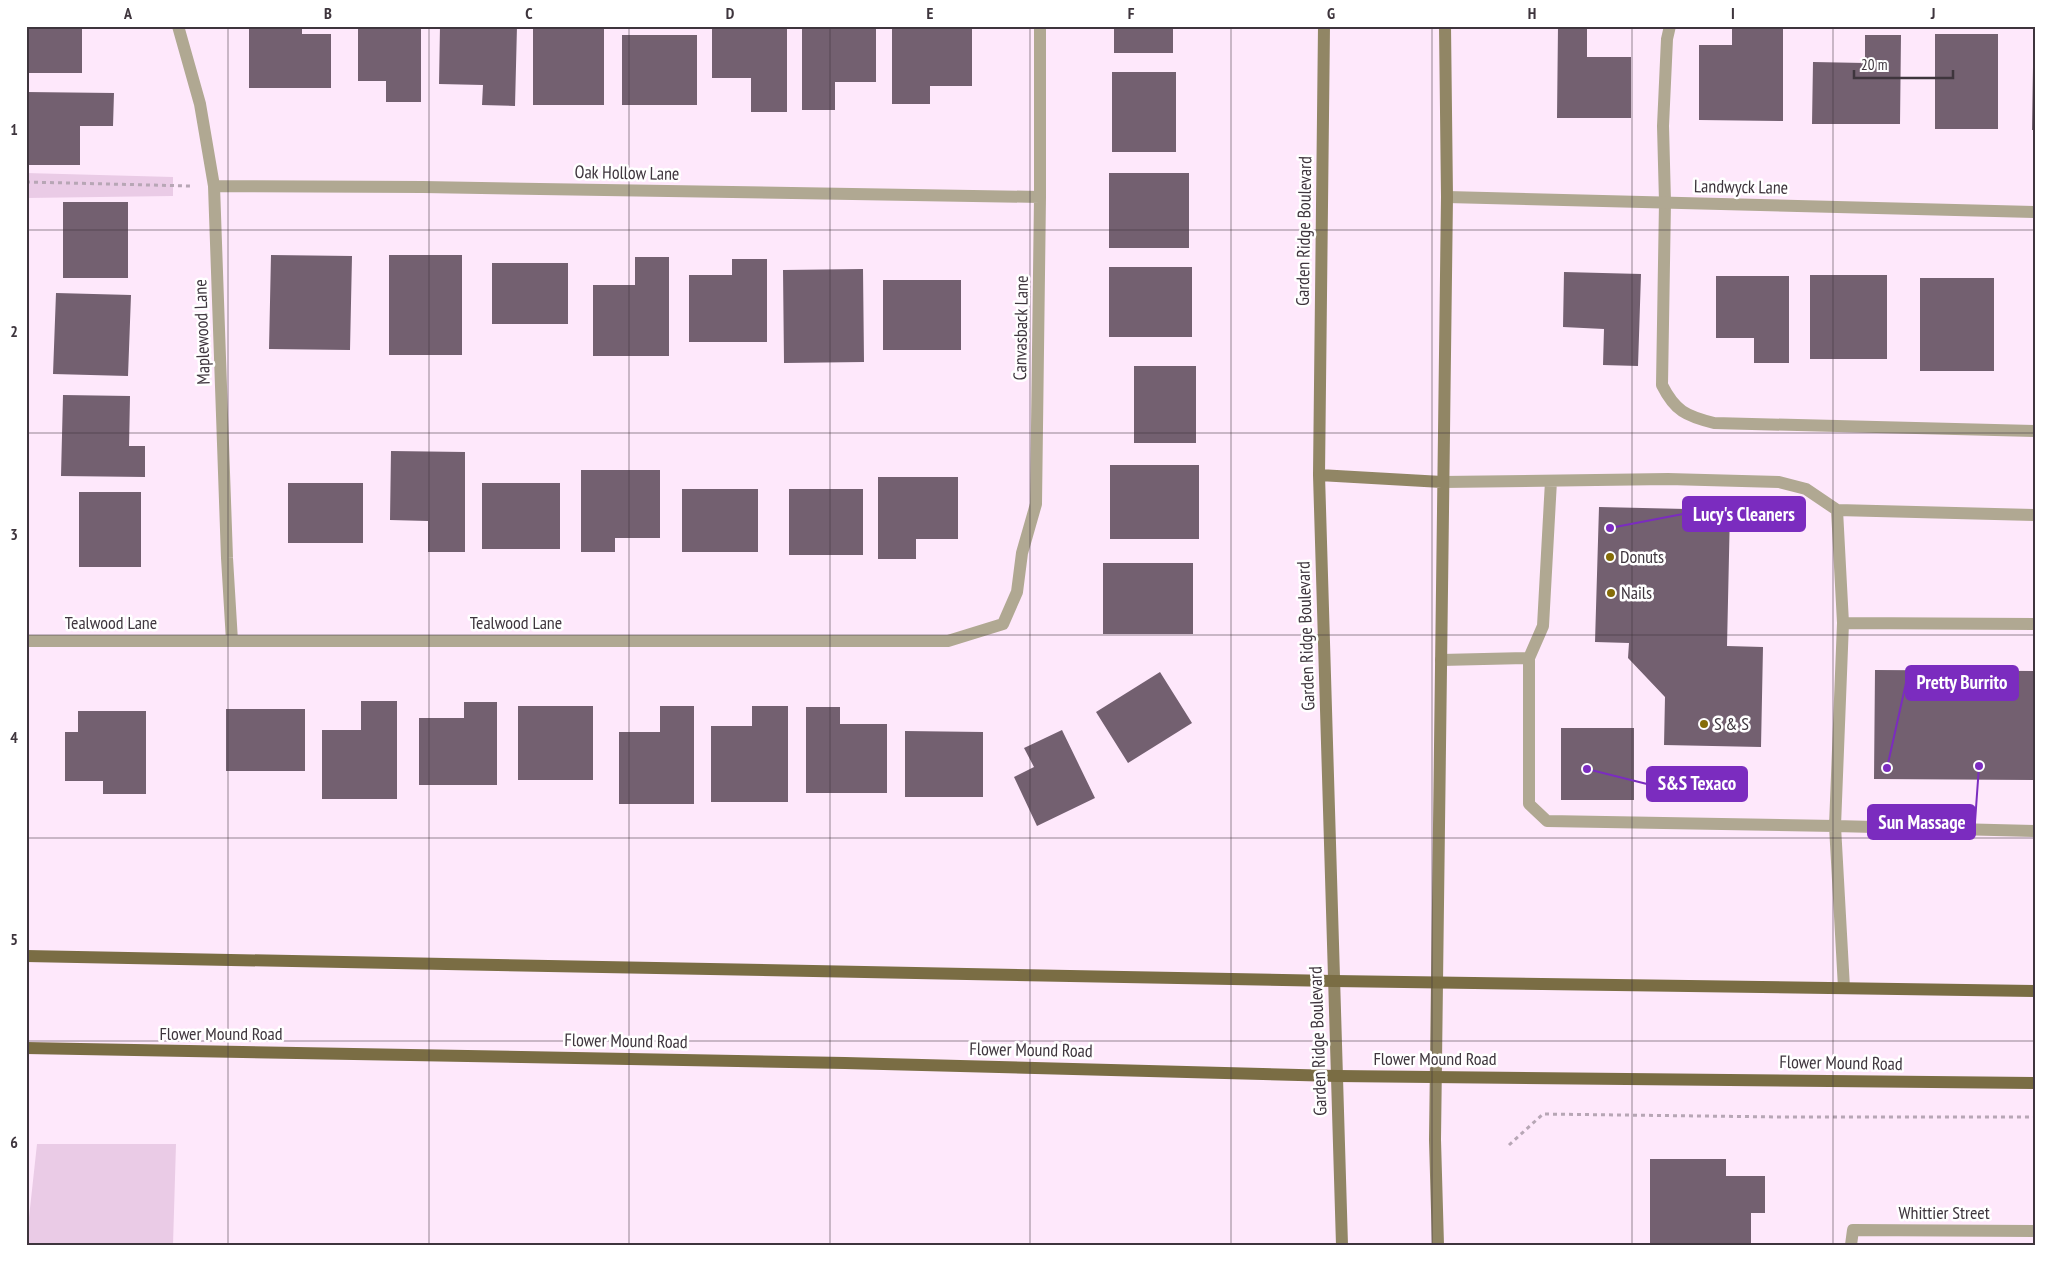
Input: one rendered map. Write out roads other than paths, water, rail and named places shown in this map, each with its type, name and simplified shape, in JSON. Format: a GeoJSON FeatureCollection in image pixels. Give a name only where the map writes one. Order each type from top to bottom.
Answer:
{"type":"FeatureCollection","features":[{"type":"Feature","properties":{"kind":"main road","name":"Garden Ridge Boulevard"},"geometry":{"type":"LineString","coordinates":[[1324,26],[1319,475],[1342,1245]]}},
{"type":"Feature","properties":{"kind":"main road"},"geometry":{"type":"LineString","coordinates":[[1438,1245],[1435,1180],[1442,482],[1447,197],[1445,26]]}},
{"type":"Feature","properties":{"kind":"main road"},"geometry":{"type":"LineString","coordinates":[[1319,475],[1442,482]]}},
{"type":"Feature","properties":{"kind":"main road"},"geometry":{"type":"LineString","coordinates":[[26,956],[1334,981],[1438,981],[2035,992]]}},
{"type":"Feature","properties":{"kind":"main road","name":"Flower Mound Road"},"geometry":{"type":"LineString","coordinates":[[26,1048],[825,1063],[1337,1076],[2035,1083]]}},
{"type":"Feature","properties":{"kind":"street","name":"Maplewood Lane"},"geometry":{"type":"LineString","coordinates":[[178,26],[200,104],[214,186],[227,558],[232,641]]}},
{"type":"Feature","properties":{"kind":"street","name":"Canvasback Lane"},"geometry":{"type":"LineString","coordinates":[[1003,624],[1017,592],[1022,553],[1036,504],[1040,26]]}},
{"type":"Feature","properties":{"kind":"street"},"geometry":{"type":"LineString","coordinates":[[1670,26],[1667,39],[1663,126],[1665,202],[1662,385],[1669,400],[1678,410],[1696,419],[1714,423],[2035,431]]}},
{"type":"Feature","properties":{"kind":"street","name":"Oak Hollow Lane"},"geometry":{"type":"LineString","coordinates":[[214,186],[433,187],[1040,197]]}},
{"type":"Feature","properties":{"kind":"street","name":"Landwyck Lane"},"geometry":{"type":"LineString","coordinates":[[1447,197],[2035,212]]}},
{"type":"Feature","properties":{"kind":"street"},"geometry":{"type":"LineString","coordinates":[[1442,482],[1668,479],[1779,482],[1806,489],[1837,510],[2035,515]]}},
{"type":"Feature","properties":{"kind":"street"},"geometry":{"type":"LineString","coordinates":[[1551,481],[1543,626],[1529,658],[1529,804],[1547,821],[2035,831]]}},
{"type":"Feature","properties":{"kind":"street"},"geometry":{"type":"LineString","coordinates":[[1837,510],[1843,623],[1836,826],[1844,988]]}},
{"type":"Feature","properties":{"kind":"street"},"geometry":{"type":"LineString","coordinates":[[1843,623],[2035,624]]}},
{"type":"Feature","properties":{"kind":"street","name":"Tealwood Lane"},"geometry":{"type":"LineString","coordinates":[[26,641],[948,641],[1003,624]]}},
{"type":"Feature","properties":{"kind":"street"},"geometry":{"type":"LineString","coordinates":[[1441,660],[1529,658]]}},
{"type":"Feature","properties":{"kind":"street","name":"Whittier Street"},"geometry":{"type":"LineString","coordinates":[[1851,1245],[1853,1230],[2035,1231]]}},
{"type":"Feature","properties":{"kind":"place","name":"Lucy's Cleaners"},"geometry":{"type":"Point","coordinates":[1610,528]}},
{"type":"Feature","properties":{"kind":"place","name":"Donuts"},"geometry":{"type":"Point","coordinates":[1610,557]}},
{"type":"Feature","properties":{"kind":"place","name":"Nails"},"geometry":{"type":"Point","coordinates":[1611,593]}},
{"type":"Feature","properties":{"kind":"place","name":"S & S"},"geometry":{"type":"Point","coordinates":[1704,724]}},
{"type":"Feature","properties":{"kind":"place","name":"Sun Massage"},"geometry":{"type":"Point","coordinates":[1979,766]}},
{"type":"Feature","properties":{"kind":"place","name":"Pretty Burrito"},"geometry":{"type":"Point","coordinates":[1887,768]}},
{"type":"Feature","properties":{"kind":"place","name":"S&S Texaco"},"geometry":{"type":"Point","coordinates":[1587,769]}}]}
